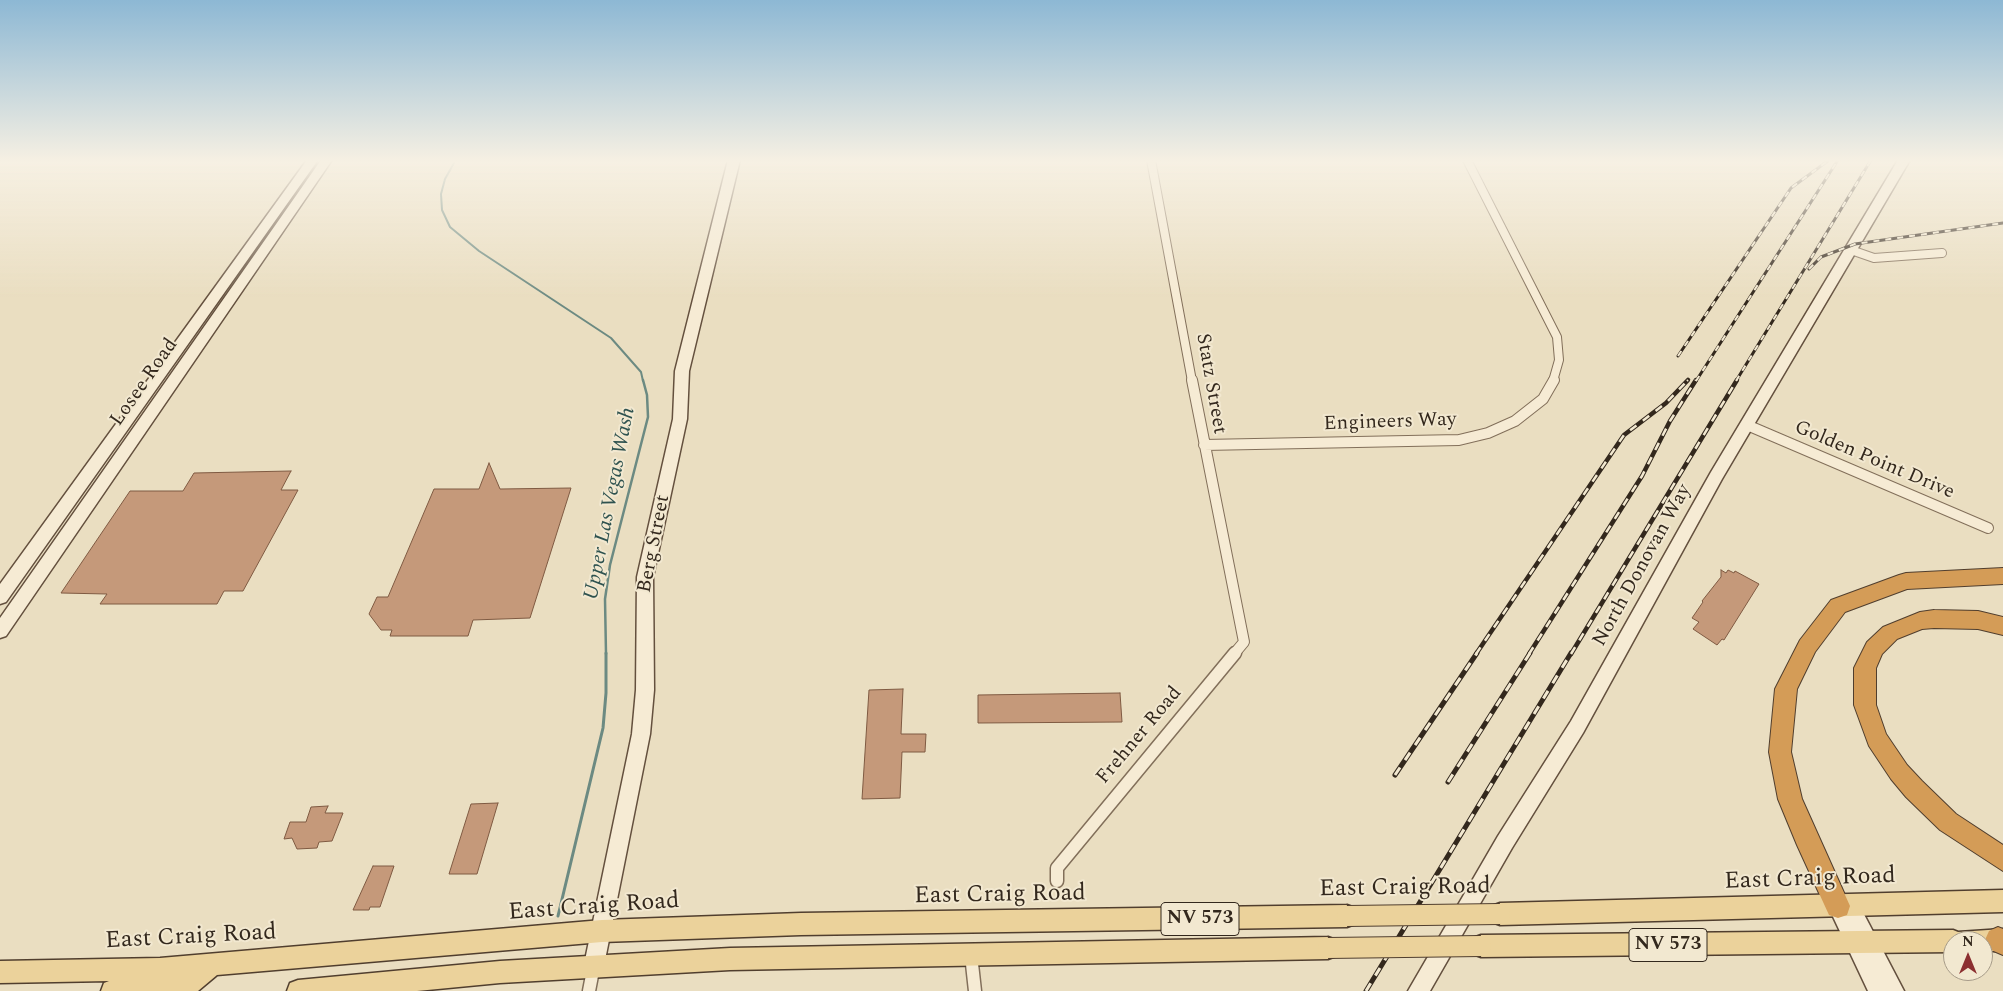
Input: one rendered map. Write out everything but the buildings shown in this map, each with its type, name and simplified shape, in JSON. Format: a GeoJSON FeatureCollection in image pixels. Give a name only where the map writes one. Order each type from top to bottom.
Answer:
{"type":"FeatureCollection","features":[{"type":"Feature","properties":{"kind":"highway"},"geometry":{"type":"LineString","coordinates":[[1844,906],[1805,837],[1790,799],[1780,752],[1786,689],[1803,654],[1838,606],[1906,581],[2003,576]]}},
{"type":"Feature","properties":{"kind":"highway"},"geometry":{"type":"LineString","coordinates":[[2003,626],[1978,620],[1934,619],[1920,621],[1890,633],[1874,648],[1865,668],[1865,705],[1877,739],[1899,772],[1914,789],[1948,822],[2003,859]]}},
{"type":"Feature","properties":{"kind":"main road","name":"East Craig Road"},"geometry":{"type":"LineString","coordinates":[[0,972],[160,969],[602,932],[801,924],[1054,922],[1500,914],[2003,901]]}},
{"type":"Feature","properties":{"kind":"main road","name":"NV 573"},"geometry":{"type":"LineString","coordinates":[[971,955],[1328,948],[1943,941]]}},
{"type":"Feature","properties":{"kind":"main road"},"geometry":{"type":"LineString","coordinates":[[298,991],[594,965],[730,959],[971,955]]}},
{"type":"Feature","properties":{"kind":"main road"},"geometry":{"type":"LineString","coordinates":[[154,991],[195,981],[212,965]]}},
{"type":"Feature","properties":{"kind":"main road"},"geometry":{"type":"LineString","coordinates":[[112,991],[139,985],[160,969]]}},
{"type":"Feature","properties":{"kind":"street","name":"Losee Road"},"geometry":{"type":"LineString","coordinates":[[0,597],[279,206]]}},
{"type":"Feature","properties":{"kind":"street","name":"Losee Road"},"geometry":{"type":"LineString","coordinates":[[0,631],[294,206]]}},
{"type":"Feature","properties":{"kind":"street","name":"Berg Street"},"geometry":{"type":"LineString","coordinates":[[589,991],[641,734],[645,690],[645,577],[680,419],[682,371],[723,206]]}},
{"type":"Feature","properties":{"kind":"street","name":"Statz Street"},"geometry":{"type":"LineString","coordinates":[[1160,206],[1237,615]]}},
{"type":"Feature","properties":{"kind":"street","name":"Engineers Way"},"geometry":{"type":"LineString","coordinates":[[1204,445],[1459,440],[1488,433],[1516,421],[1542,399],[1556,376],[1559,360],[1557,337],[1491,206]]}},
{"type":"Feature","properties":{"kind":"street","name":"North Donovan Way"},"geometry":{"type":"LineString","coordinates":[[1418,991],[1505,842],[1577,727],[1747,425],[1877,206]]}},
{"type":"Feature","properties":{"kind":"street"},"geometry":{"type":"LineString","coordinates":[[246,275],[247,263],[261,243],[261,232]]}},
{"type":"Feature","properties":{"kind":"street"},"geometry":{"type":"LineString","coordinates":[[1851,250],[1874,258],[1942,253]]}},
{"type":"Feature","properties":{"kind":"street"},"geometry":{"type":"LineString","coordinates":[[221,312],[221,301],[236,279],[232,272]]}},
{"type":"Feature","properties":{"kind":"street","name":"Golden Point Drive"},"geometry":{"type":"LineString","coordinates":[[1747,425],[1988,528]]}},
{"type":"Feature","properties":{"kind":"street","name":"Frehner Road"},"geometry":{"type":"LineString","coordinates":[[1057,881],[1057,868],[1244,642],[1237,615]]}},
{"type":"Feature","properties":{"kind":"street"},"geometry":{"type":"LineString","coordinates":[[1844,906],[1862,943],[1879,991]]}},
{"type":"Feature","properties":{"kind":"street"},"geometry":{"type":"LineString","coordinates":[[1862,943],[1894,991]]}},
{"type":"Feature","properties":{"kind":"street"},"geometry":{"type":"LineString","coordinates":[[971,955],[975,991]]}},
{"type":"Feature","properties":{"kind":"waterway","name":"Upper Las Vegas Wash"},"geometry":{"type":"LineString","coordinates":[[442,206],[450,227],[479,251],[611,338],[641,372],[643,381]]}},
{"type":"Feature","properties":{"kind":"waterway","name":"Upper Las Vegas Wash"},"geometry":{"type":"LineString","coordinates":[[606,654],[605,599],[610,565],[648,417],[647,395],[643,380]]}},
{"type":"Feature","properties":{"kind":"waterway","name":"Upper Las Vegas Wash"},"geometry":{"type":"LineString","coordinates":[[558,916],[603,728],[606,693],[606,654]]}},
{"type":"Feature","properties":{"kind":"railway"},"geometry":{"type":"LineString","coordinates":[[1678,356],[1779,206]]}},
{"type":"Feature","properties":{"kind":"railway"},"geometry":{"type":"LineString","coordinates":[[1696,381],[1808,206]]}},
{"type":"Feature","properties":{"kind":"railway"},"geometry":{"type":"LineString","coordinates":[[1736,381],[1843,206]]}},
{"type":"Feature","properties":{"kind":"railway"},"geometry":{"type":"LineString","coordinates":[[1809,269],[1821,257],[1855,244],[2003,223]]}},
{"type":"Feature","properties":{"kind":"railway"},"geometry":{"type":"LineString","coordinates":[[1529,654],[1642,476],[1670,421],[1696,380]]}},
{"type":"Feature","properties":{"kind":"railway"},"geometry":{"type":"LineString","coordinates":[[1571,654],[1737,380]]}},
{"type":"Feature","properties":{"kind":"railway"},"geometry":{"type":"LineString","coordinates":[[1476,654],[1624,435],[1666,403],[1687,381]]}},
{"type":"Feature","properties":{"kind":"railway"},"geometry":{"type":"LineString","coordinates":[[1395,775],[1477,653]]}},
{"type":"Feature","properties":{"kind":"railway"},"geometry":{"type":"LineString","coordinates":[[1448,782],[1530,653]]}},
{"type":"Feature","properties":{"kind":"railway"},"geometry":{"type":"LineString","coordinates":[[1366,991],[1571,653]]}}]}
